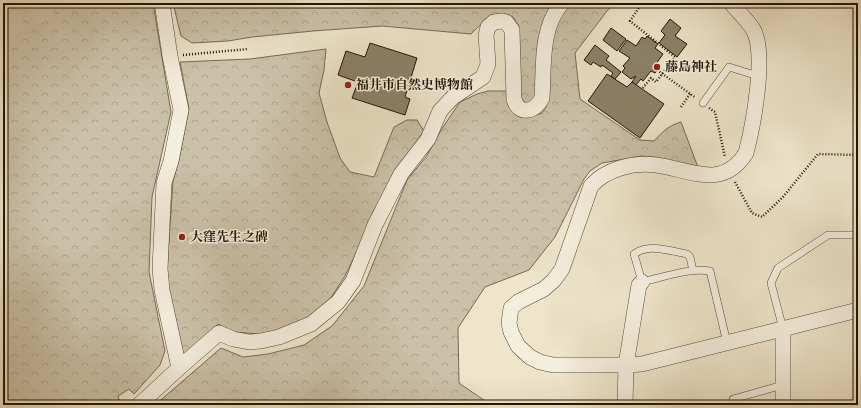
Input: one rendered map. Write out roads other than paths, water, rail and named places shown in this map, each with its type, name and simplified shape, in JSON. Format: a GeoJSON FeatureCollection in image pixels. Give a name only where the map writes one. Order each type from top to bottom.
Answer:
{"type":"FeatureCollection","features":[{"type":"Feature","properties":{"kind":"street"},"geometry":{"type":"LineString","coordinates":[[162,3],[170,56],[181,110],[171,161],[164,183],[160,270],[162,290],[179,368]]}},
{"type":"Feature","properties":{"kind":"street"},"geometry":{"type":"LineString","coordinates":[[139,405],[219,333],[233,339],[249,342],[279,337],[310,324],[338,302],[353,281],[375,225],[401,174],[428,139],[440,111],[453,97],[483,77],[488,64],[486,35],[488,27],[498,21],[506,22],[510,26],[512,30],[515,104],[522,110],[535,108],[542,98],[545,47],[548,30],[553,17],[562,3]]}},
{"type":"Feature","properties":{"kind":"street"},"geometry":{"type":"LineString","coordinates":[[731,3],[753,30],[758,50],[758,76],[755,109],[746,153],[738,163],[728,170],[718,174],[708,175],[687,172],[656,164],[642,164],[629,166],[598,178],[591,186],[562,269],[554,280],[544,289],[518,302],[511,308],[510,323],[515,340],[524,352],[540,362],[553,365],[626,366],[642,364],[858,310]]}},
{"type":"Feature","properties":{"kind":"street"},"geometry":{"type":"LineString","coordinates":[[625,405],[626,366],[639,285],[642,282]]}},
{"type":"Feature","properties":{"kind":"street"},"geometry":{"type":"LineString","coordinates":[[783,329],[783,405]]}},
{"type":"Feature","properties":{"kind":"lane"},"geometry":{"type":"LineString","coordinates":[[703,103],[729,67],[758,76]]}},
{"type":"Feature","properties":{"kind":"lane"},"geometry":{"type":"LineString","coordinates":[[783,329],[771,283],[778,268],[828,235],[858,235]]}},
{"type":"Feature","properties":{"kind":"lane"},"geometry":{"type":"LineString","coordinates":[[693,271],[690,257],[687,254],[650,248],[641,249],[634,254],[642,282],[693,271],[702,269],[710,271],[727,343]]}},
{"type":"Feature","properties":{"kind":"lane"},"geometry":{"type":"LineString","coordinates":[[733,405],[733,399],[783,385]]}},
{"type":"Feature","properties":{"kind":"tunnel"},"geometry":{"type":"LineString","coordinates":[[3,28],[60,3]]}},
{"type":"Feature","properties":{"kind":"place","name":"藤島神社"},"geometry":{"type":"Point","coordinates":[657,67]}},
{"type":"Feature","properties":{"kind":"place","name":"福井市自然史博物館"},"geometry":{"type":"Point","coordinates":[348,85]}},
{"type":"Feature","properties":{"kind":"place","name":"大窪先生之碑"},"geometry":{"type":"Point","coordinates":[182,237]}}]}
